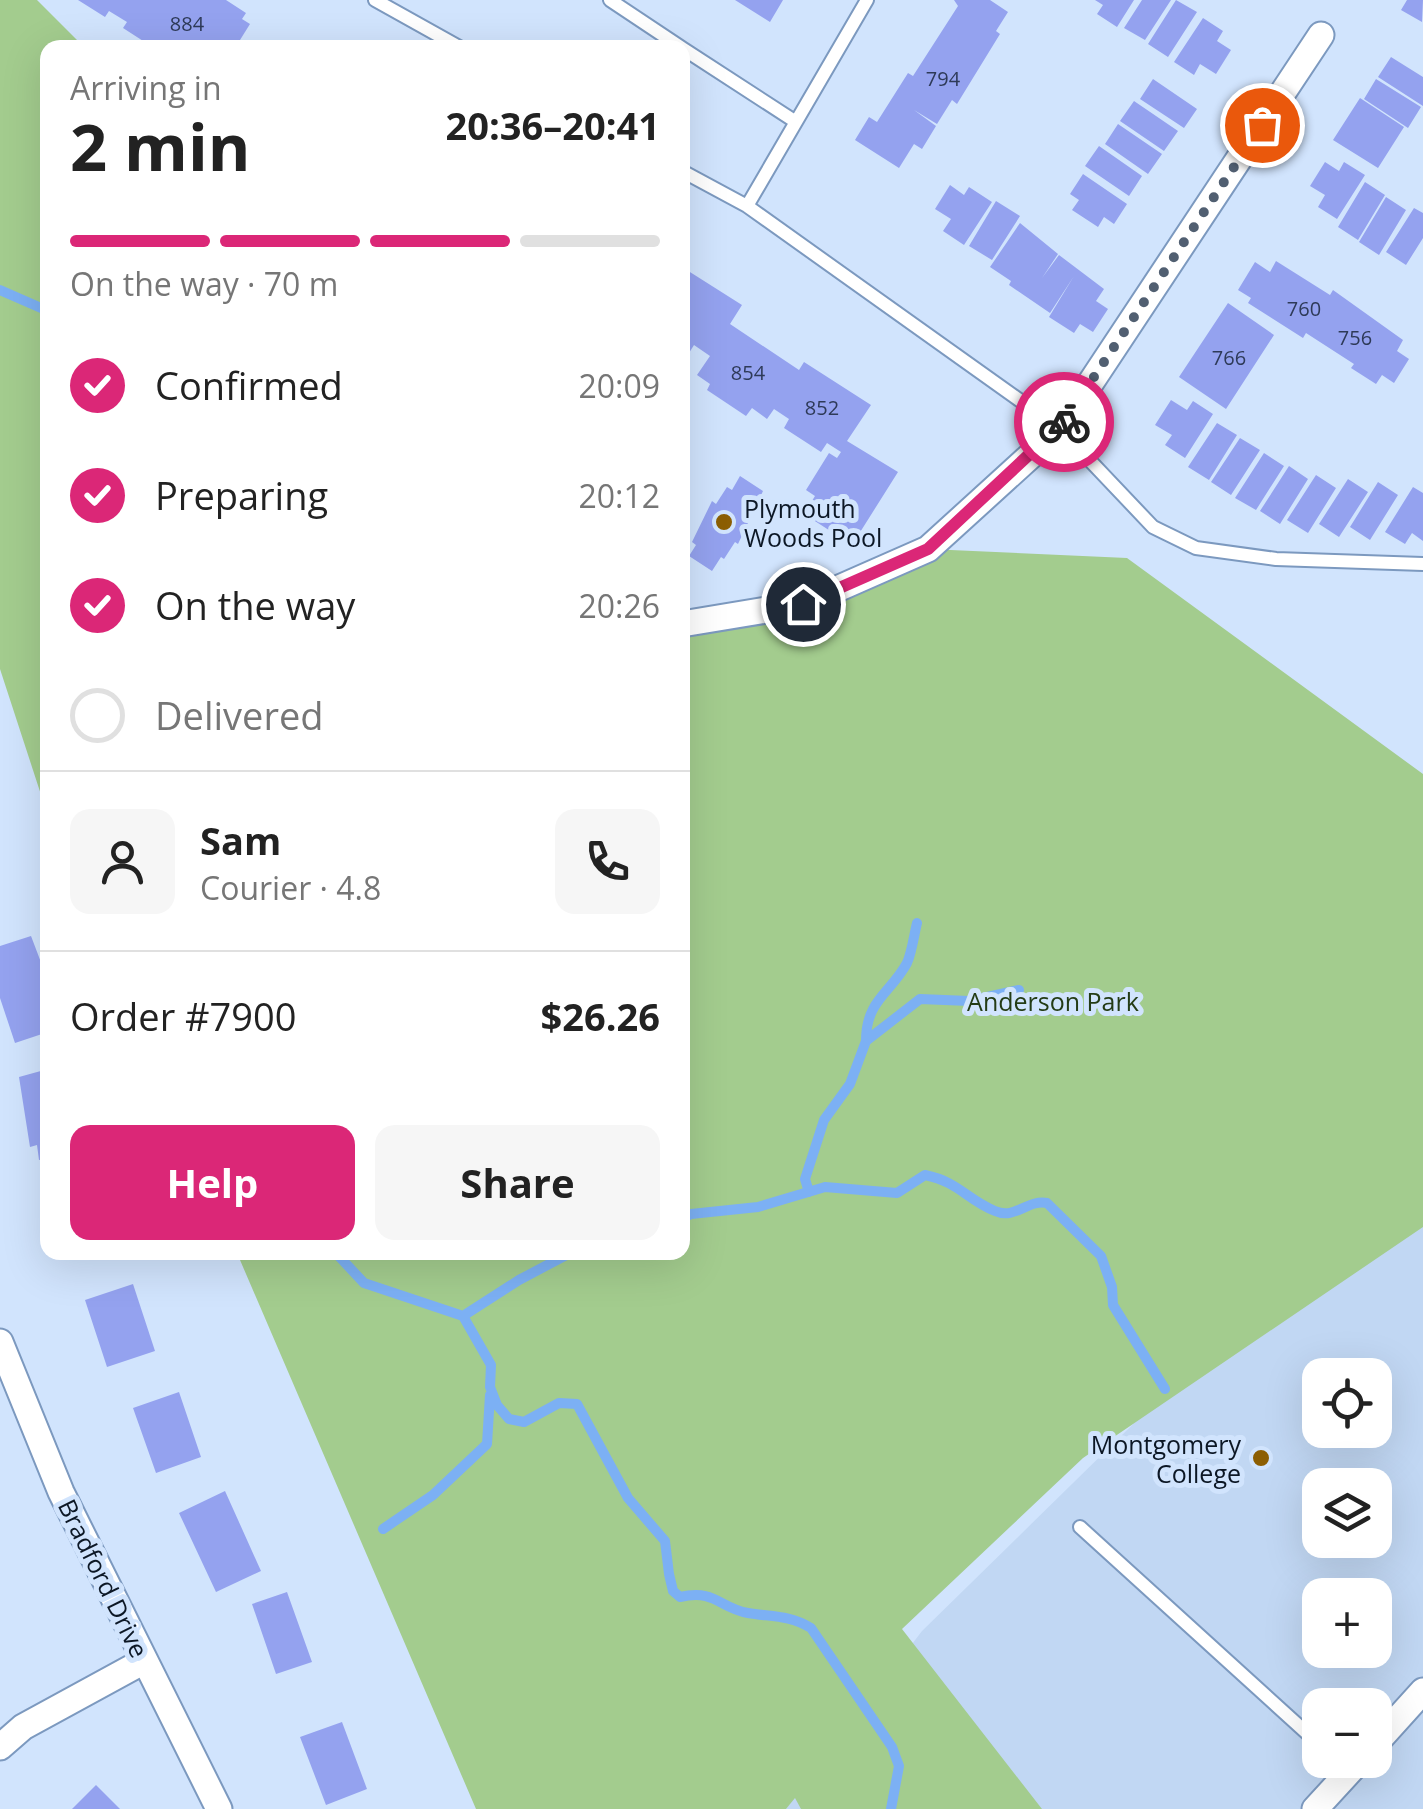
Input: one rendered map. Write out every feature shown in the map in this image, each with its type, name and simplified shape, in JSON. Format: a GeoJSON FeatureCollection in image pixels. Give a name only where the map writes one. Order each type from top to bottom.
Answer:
{"type":"FeatureCollection","features":[{"type":"Feature","properties":{"kind":"street"},"geometry":{"type":"LineString","coordinates":[[690,623],[803,604],[928,549],[1060,429],[1321,36]]}},
{"type":"Feature","properties":{"kind":"street","name":"Bradford Drive"},"geometry":{"type":"LineString","coordinates":[[0,1342],[61,1492],[219,1809]]}},
{"type":"Feature","properties":{"kind":"street"},"geometry":{"type":"LineString","coordinates":[[0,1748],[23,1727],[144,1661]]}},
{"type":"Feature","properties":{"kind":"street"},"geometry":{"type":"LineString","coordinates":[[1392,1725],[1423,1691]]}},
{"type":"Feature","properties":{"kind":"street"},"geometry":{"type":"LineString","coordinates":[[1315,1809],[1338,1778]]}},
{"type":"Feature","properties":{"kind":"lane"},"geometry":{"type":"LineString","coordinates":[[376,0],[447,40]]}},
{"type":"Feature","properties":{"kind":"lane"},"geometry":{"type":"LineString","coordinates":[[610,0],[670,40]]}},
{"type":"Feature","properties":{"kind":"lane"},"geometry":{"type":"LineString","coordinates":[[747,206],[867,0]]}},
{"type":"Feature","properties":{"kind":"lane"},"geometry":{"type":"LineString","coordinates":[[690,53],[796,122]]}},
{"type":"Feature","properties":{"kind":"lane"},"geometry":{"type":"LineString","coordinates":[[690,175],[747,206],[1060,429],[1154,527],[1196,548],[1276,560],[1423,564]]}},
{"type":"Feature","properties":{"kind":"lane"},"geometry":{"type":"LineString","coordinates":[[1080,1526],[1302,1729]]}},
{"type":"Feature","properties":{"kind":"shaded area","name":"Montgomery College"},"geometry":{"type":"Polygon","coordinates":[[[1423,1140],[1423,1809],[786,1809],[922,1631],[1423,1140]]]}},
{"type":"Feature","properties":{"kind":"green space"},"geometry":{"type":"Polygon","coordinates":[[[0,0],[37,0],[77,40],[40,40],[40,792],[0,669],[0,0]]]}},
{"type":"Feature","properties":{"kind":"green space","name":"Anderson Park"},"geometry":{"type":"Polygon","coordinates":[[[928,549],[1127,558],[1423,774],[1423,1227],[1083,1458],[902,1629],[1042,1809],[801,1809],[795,1798],[786,1809],[476,1809],[240,1260],[690,1260],[690,623],[803,604],[928,549]]]}},
{"type":"Feature","properties":{"kind":"building"},"geometry":{"type":"Polygon","coordinates":[[[78,0],[226,0],[246,13],[242,19],[250,24],[240,40],[142,40],[123,28],[127,22],[109,11],[105,17],[78,0]]]}},
{"type":"Feature","properties":{"kind":"building"},"geometry":{"type":"Polygon","coordinates":[[[735,0],[783,0],[770,22],[735,0]]]}},
{"type":"Feature","properties":{"kind":"building"},"geometry":{"type":"Polygon","coordinates":[[[954,0],[990,0],[1008,12],[996,31],[1000,34],[957,104],[952,100],[937,124],[914,110],[936,126],[922,149],[914,144],[899,168],[855,140],[869,117],[877,122],[908,73],[913,76],[958,6],[954,0]]]}},
{"type":"Feature","properties":{"kind":"building"},"geometry":{"type":"Polygon","coordinates":[[[1095,0],[1134,0],[1117,27],[1097,14],[1103,5],[1095,0]]]}},
{"type":"Feature","properties":{"kind":"building"},"geometry":{"type":"Polygon","coordinates":[[[1142,0],[1171,0],[1145,40],[1124,28],[1142,0]]]}},
{"type":"Feature","properties":{"kind":"building"},"geometry":{"type":"Polygon","coordinates":[[[1176,0],[1197,12],[1168,57],[1148,44],[1176,0]]]}},
{"type":"Feature","properties":{"kind":"building"},"geometry":{"type":"Polygon","coordinates":[[[1407,0],[1423,0],[1422,22],[1401,10],[1407,0]]]}},
{"type":"Feature","properties":{"kind":"building"},"geometry":{"type":"Polygon","coordinates":[[[1203,18],[1223,31],[1217,41],[1231,50],[1216,74],[1200,64],[1194,75],[1174,62],[1203,18]]]}},
{"type":"Feature","properties":{"kind":"building"},"geometry":{"type":"Polygon","coordinates":[[[1391,57],[1423,77],[1423,106],[1378,77],[1391,57]]]}},
{"type":"Feature","properties":{"kind":"building"},"geometry":{"type":"Polygon","coordinates":[[[1153,79],[1197,109],[1184,128],[1140,99],[1153,79]]]}},
{"type":"Feature","properties":{"kind":"building"},"geometry":{"type":"Polygon","coordinates":[[[1376,79],[1421,107],[1408,128],[1364,99],[1376,79]]]}},
{"type":"Feature","properties":{"kind":"building"},"geometry":{"type":"Polygon","coordinates":[[[1360,98],[1404,127],[1378,168],[1333,140],[1360,98]]]}},
{"type":"Feature","properties":{"kind":"building"},"geometry":{"type":"Polygon","coordinates":[[[1134,101],[1178,131],[1164,151],[1120,121],[1134,101]]]}},
{"type":"Feature","properties":{"kind":"building"},"geometry":{"type":"Polygon","coordinates":[[[1118,124],[1162,154],[1148,174],[1105,144],[1118,124]]]}},
{"type":"Feature","properties":{"kind":"building"},"geometry":{"type":"Polygon","coordinates":[[[1099,146],[1142,176],[1129,196],[1085,166],[1099,146]]]}},
{"type":"Feature","properties":{"kind":"building"},"geometry":{"type":"Polygon","coordinates":[[[1325,162],[1339,171],[1344,162],[1365,175],[1337,219],[1318,207],[1325,195],[1310,186],[1325,162]]]}},
{"type":"Feature","properties":{"kind":"building"},"geometry":{"type":"Polygon","coordinates":[[[1083,174],[1127,204],[1114,224],[1104,217],[1098,227],[1072,210],[1079,200],[1070,194],[1083,174]]]}},
{"type":"Feature","properties":{"kind":"building"},"geometry":{"type":"Polygon","coordinates":[[[1365,182],[1385,195],[1358,240],[1338,227],[1365,182]]]}},
{"type":"Feature","properties":{"kind":"building"},"geometry":{"type":"Polygon","coordinates":[[[950,185],[964,195],[969,187],[992,202],[964,245],[943,231],[951,219],[935,209],[950,185]]]}},
{"type":"Feature","properties":{"kind":"building"},"geometry":{"type":"Polygon","coordinates":[[[1386,197],[1406,210],[1379,255],[1359,242],[1386,197]]]}},
{"type":"Feature","properties":{"kind":"building"},"geometry":{"type":"Polygon","coordinates":[[[996,201],[1020,216],[992,260],[969,246],[996,201]]]}},
{"type":"Feature","properties":{"kind":"building"},"geometry":{"type":"Polygon","coordinates":[[[1414,208],[1423,213],[1423,238],[1406,265],[1386,252],[1414,208]]]}},
{"type":"Feature","properties":{"kind":"building"},"geometry":{"type":"Polygon","coordinates":[[[1020,223],[1058,254],[1042,278],[1059,255],[1104,289],[1096,301],[1108,309],[1093,332],[1080,324],[1074,333],[1049,317],[1074,276],[1050,313],[990,267],[1020,223]]]}},
{"type":"Feature","properties":{"kind":"building"},"geometry":{"type":"Polygon","coordinates":[[[1276,261],[1330,295],[1333,290],[1403,340],[1397,351],[1409,359],[1394,383],[1382,375],[1376,384],[1351,368],[1354,364],[1306,333],[1303,338],[1248,303],[1251,298],[1238,290],[1255,262],[1270,272],[1276,261]]]}},
{"type":"Feature","properties":{"kind":"building"},"geometry":{"type":"Polygon","coordinates":[[[690,272],[742,305],[730,324],[799,370],[804,362],[871,405],[847,441],[898,472],[852,545],[804,514],[815,496],[806,490],[829,453],[837,458],[841,452],[827,443],[821,452],[784,428],[789,419],[774,409],[767,419],[752,408],[746,416],[707,390],[710,384],[697,375],[710,356],[694,345],[690,351],[690,272]]]}},
{"type":"Feature","properties":{"kind":"building"},"geometry":{"type":"Polygon","coordinates":[[[1228,303],[1274,335],[1226,409],[1179,377],[1228,303]]]}},
{"type":"Feature","properties":{"kind":"building"},"geometry":{"type":"Polygon","coordinates":[[[1171,400],[1187,410],[1193,401],[1213,414],[1185,458],[1165,445],[1172,435],[1155,425],[1171,400]]]}},
{"type":"Feature","properties":{"kind":"building"},"geometry":{"type":"Polygon","coordinates":[[[1217,423],[1237,435],[1209,480],[1188,467],[1217,423]]]}},
{"type":"Feature","properties":{"kind":"building"},"geometry":{"type":"Polygon","coordinates":[[[1240,438],[1260,450],[1231,495],[1211,482],[1240,438]]]}},
{"type":"Feature","properties":{"kind":"building"},"geometry":{"type":"Polygon","coordinates":[[[1264,453],[1284,466],[1256,510],[1235,498],[1264,453]]]}},
{"type":"Feature","properties":{"kind":"building"},"geometry":{"type":"Polygon","coordinates":[[[1289,466],[1308,479],[1280,524],[1260,511],[1289,466]]]}},
{"type":"Feature","properties":{"kind":"building"},"geometry":{"type":"Polygon","coordinates":[[[1316,475],[1336,488],[1308,533],[1287,520],[1316,475]]]}},
{"type":"Feature","properties":{"kind":"building","name":"Plymouth Woods Pool"},"geometry":{"type":"Polygon","coordinates":[[[740,476],[763,491],[738,544],[735,542],[712,571],[690,557],[696,545],[692,542],[712,501],[716,504],[727,487],[732,490],[740,476]]]}},
{"type":"Feature","properties":{"kind":"building"},"geometry":{"type":"Polygon","coordinates":[[[1348,479],[1368,492],[1339,537],[1319,524],[1348,479]]]}},
{"type":"Feature","properties":{"kind":"building"},"geometry":{"type":"Polygon","coordinates":[[[1378,482],[1398,495],[1370,540],[1350,527],[1378,482]]]}},
{"type":"Feature","properties":{"kind":"building"},"geometry":{"type":"Polygon","coordinates":[[[1413,487],[1423,493],[1423,541],[1412,533],[1405,544],[1385,532],[1413,487]]]}},
{"type":"Feature","properties":{"kind":"building"},"geometry":{"type":"Polygon","coordinates":[[[31,936],[40,960],[40,1035],[15,1043],[0,998],[0,946],[31,936]]]}},
{"type":"Feature","properties":{"kind":"building"},"geometry":{"type":"Polygon","coordinates":[[[40,1071],[40,1160],[37,1145],[30,1147],[19,1077],[40,1071]]]}},
{"type":"Feature","properties":{"kind":"building"},"geometry":{"type":"Polygon","coordinates":[[[133,1284],[155,1351],[107,1367],[85,1300],[133,1284]]]}},
{"type":"Feature","properties":{"kind":"building"},"geometry":{"type":"Polygon","coordinates":[[[179,1392],[201,1457],[156,1473],[133,1408],[179,1392]]]}},
{"type":"Feature","properties":{"kind":"building"},"geometry":{"type":"Polygon","coordinates":[[[225,1491],[261,1571],[216,1592],[179,1513],[225,1491]]]}},
{"type":"Feature","properties":{"kind":"building"},"geometry":{"type":"Polygon","coordinates":[[[287,1592],[312,1662],[276,1674],[252,1604],[287,1592]]]}},
{"type":"Feature","properties":{"kind":"building"},"geometry":{"type":"Polygon","coordinates":[[[342,1722],[367,1789],[326,1805],[300,1737],[342,1722]]]}},
{"type":"Feature","properties":{"kind":"building"},"geometry":{"type":"Polygon","coordinates":[[[96,1785],[120,1809],[72,1809],[96,1785]]]}},
{"type":"Feature","properties":{"kind":"waterway"},"geometry":{"type":"LineString","coordinates":[[0,290],[40,308]]}},
{"type":"Feature","properties":{"kind":"waterway"},"geometry":{"type":"LineString","coordinates":[[866,1041],[874,1006],[907,963],[917,923]]}},
{"type":"Feature","properties":{"kind":"waterway"},"geometry":{"type":"LineString","coordinates":[[809,1192],[805,1179],[824,1120],[850,1084],[866,1041],[920,999],[969,1001],[1019,990]]}},
{"type":"Feature","properties":{"kind":"waterway"},"geometry":{"type":"LineString","coordinates":[[690,1215],[758,1207],[825,1187],[897,1193],[925,1175],[946,1182],[1002,1213],[1047,1203],[1101,1256],[1112,1287],[1113,1305],[1165,1389]]}},
{"type":"Feature","properties":{"kind":"waterway"},"geometry":{"type":"LineString","coordinates":[[342,1260],[364,1283],[463,1316],[491,1365],[490,1387],[497,1405],[509,1419],[524,1422],[559,1403],[577,1404],[628,1498],[665,1541],[673,1591],[680,1597],[702,1595],[738,1611],[788,1619],[811,1628],[892,1747],[899,1766],[891,1809]]}},
{"type":"Feature","properties":{"kind":"waterway"},"geometry":{"type":"LineString","coordinates":[[463,1316],[557,1260]]}},
{"type":"Feature","properties":{"kind":"waterway"},"geometry":{"type":"LineString","coordinates":[[383,1529],[433,1495],[487,1444],[490,1395]]}},
{"type":"Feature","properties":{"kind":"way so far"},"geometry":{"type":"LineString","coordinates":[[1064,422],[1262,125]]}},
{"type":"Feature","properties":{"kind":"place","name":"Plymouth Woods Pool"},"geometry":{"type":"Point","coordinates":[724,522]}},
{"type":"Feature","properties":{"kind":"place","name":"Montgomery College"},"geometry":{"type":"Point","coordinates":[1261,1458]}},
{"type":"Feature","properties":{"kind":"route"},"geometry":{"type":"LineString","coordinates":[[803,604],[928,549],[1064,422]]}}]}
